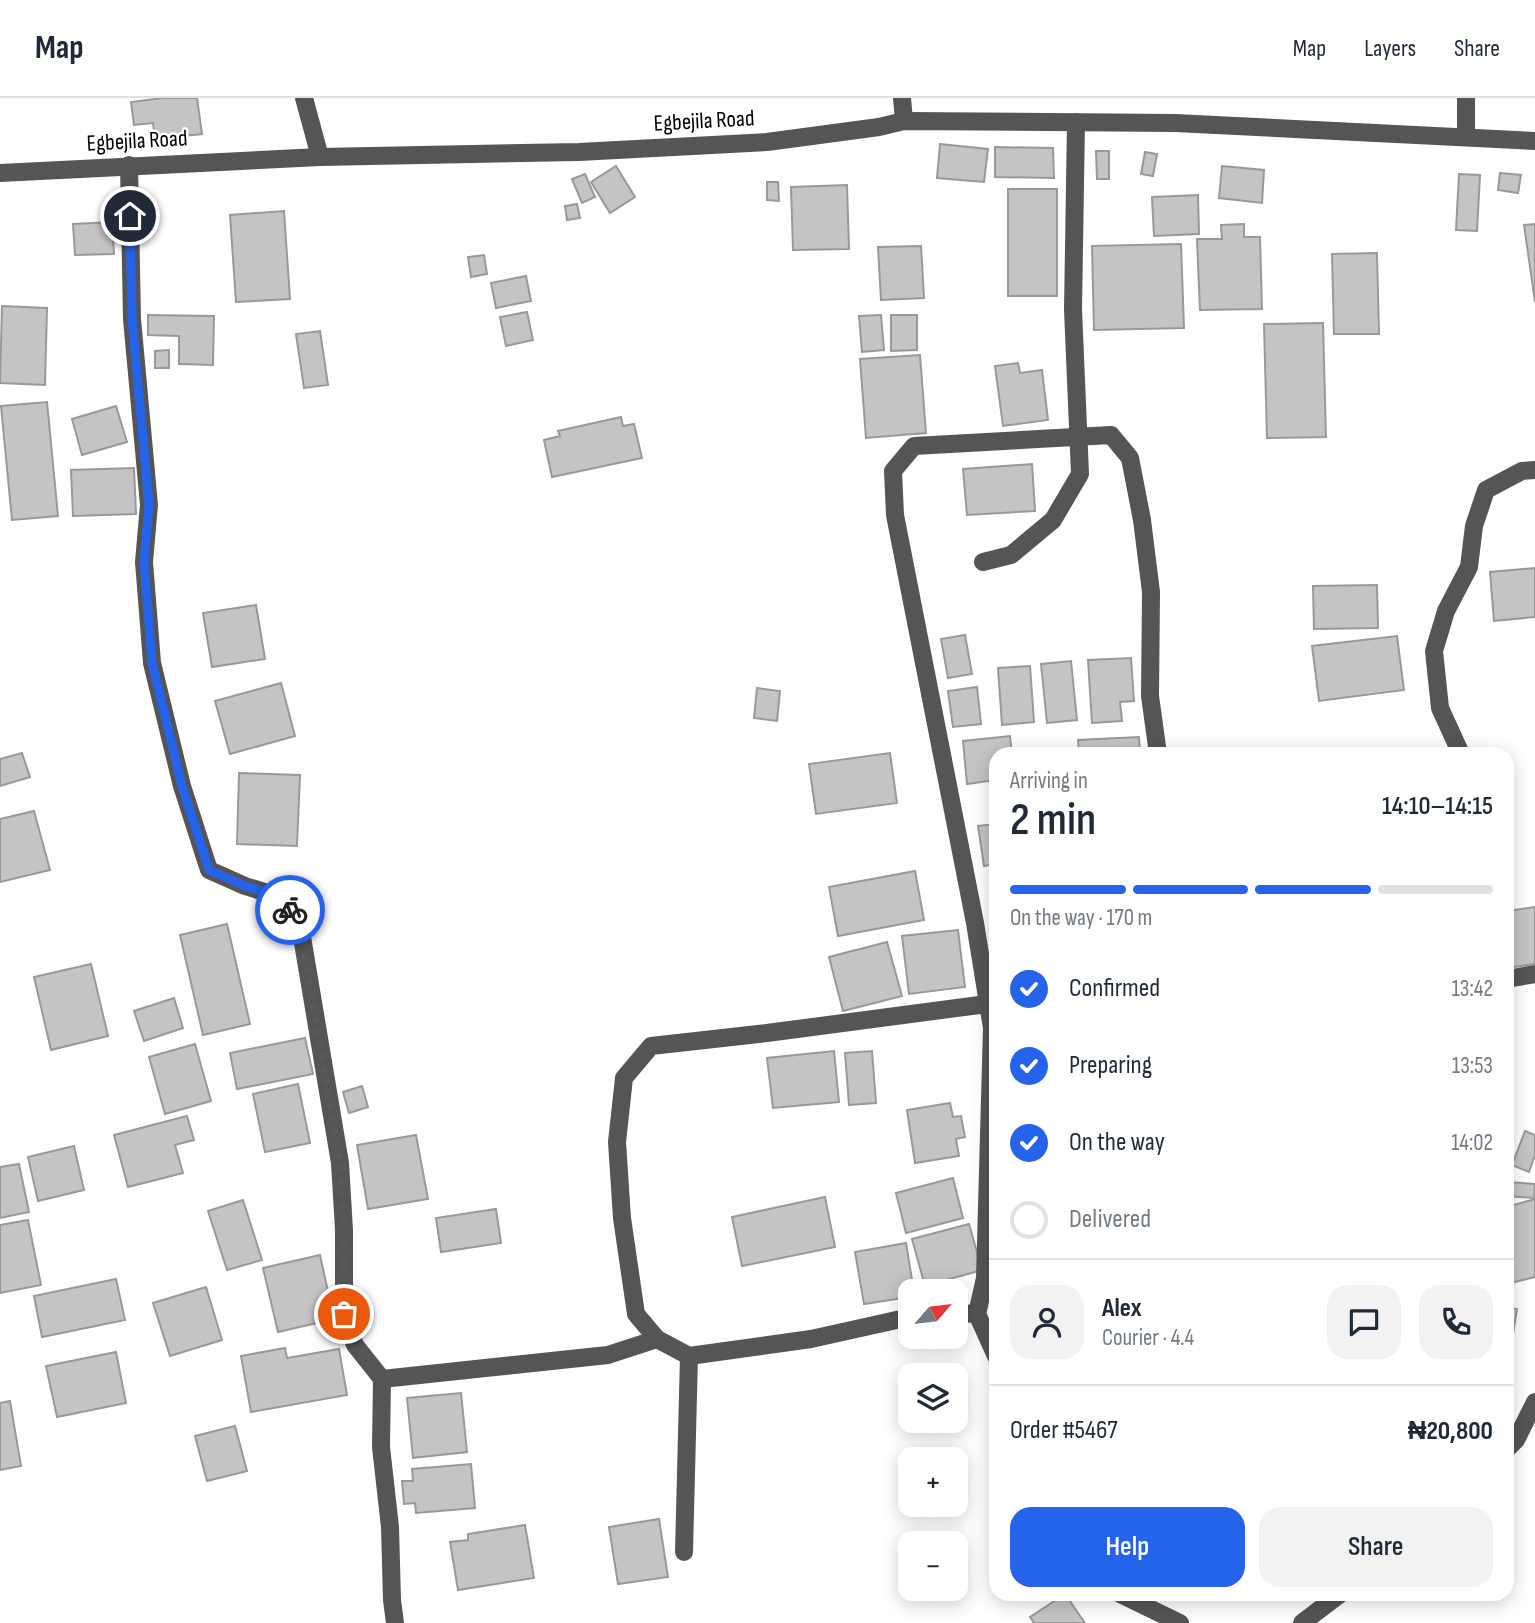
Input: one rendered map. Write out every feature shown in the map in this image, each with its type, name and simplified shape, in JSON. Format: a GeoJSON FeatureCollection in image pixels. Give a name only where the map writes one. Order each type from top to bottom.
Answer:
{"type":"FeatureCollection","features":[{"type":"Feature","properties":{"kind":"street"},"geometry":{"type":"LineString","coordinates":[[304,98],[320,157]]}},
{"type":"Feature","properties":{"kind":"street"},"geometry":{"type":"LineString","coordinates":[[902,98],[904,121]]}},
{"type":"Feature","properties":{"kind":"street"},"geometry":{"type":"LineString","coordinates":[[1466,98],[1466,137]]}},
{"type":"Feature","properties":{"kind":"street","name":"Egbejila Road"},"geometry":{"type":"LineString","coordinates":[[0,173],[320,157],[579,152],[767,142],[880,127],[904,121],[1175,123],[1535,141]]}},
{"type":"Feature","properties":{"kind":"street"},"geometry":{"type":"LineString","coordinates":[[983,562],[1012,555],[1053,520],[1080,474],[1073,310],[1076,122]]}},
{"type":"Feature","properties":{"kind":"street"},"geometry":{"type":"LineString","coordinates":[[129,165],[132,319],[149,505],[144,562],[152,663],[182,786],[209,870],[245,886],[284,898],[301,931],[340,1163],[344,1230],[344,1314],[355,1345],[382,1379],[381,1447],[390,1527],[395,1623]]}},
{"type":"Feature","properties":{"kind":"street"},"geometry":{"type":"LineString","coordinates":[[989,1014],[975,923],[895,516],[893,471],[914,446],[1111,435],[1130,458],[1142,520],[1151,592],[1150,696],[1156,747]]}},
{"type":"Feature","properties":{"kind":"street"},"geometry":{"type":"LineString","coordinates":[[1458,747],[1440,708],[1434,651],[1446,611],[1469,567],[1474,526],[1486,490],[1522,471],[1535,470]]}},
{"type":"Feature","properties":{"kind":"street"},"geometry":{"type":"LineString","coordinates":[[1514,978],[1535,974]]}},
{"type":"Feature","properties":{"kind":"street"},"geometry":{"type":"LineString","coordinates":[[898,1320],[811,1339],[689,1356],[657,1339],[636,1314],[622,1218],[617,1142],[624,1078],[650,1046],[780,1032],[987,1004]]}},
{"type":"Feature","properties":{"kind":"street"},"geometry":{"type":"LineString","coordinates":[[989,1071],[988,1226],[985,1278],[976,1314],[989,1341]]}},
{"type":"Feature","properties":{"kind":"street"},"geometry":{"type":"LineString","coordinates":[[968,1314],[976,1314]]}},
{"type":"Feature","properties":{"kind":"street"},"geometry":{"type":"LineString","coordinates":[[382,1379],[608,1355],[657,1339]]}},
{"type":"Feature","properties":{"kind":"street"},"geometry":{"type":"LineString","coordinates":[[684,1552],[689,1356]]}},
{"type":"Feature","properties":{"kind":"street"},"geometry":{"type":"LineString","coordinates":[[1514,1442],[1535,1402]]}},
{"type":"Feature","properties":{"kind":"street"},"geometry":{"type":"LineString","coordinates":[[1134,1601],[1180,1623]]}},
{"type":"Feature","properties":{"kind":"street"},"geometry":{"type":"LineString","coordinates":[[1302,1623],[1331,1601]]}},
{"type":"Feature","properties":{"kind":"building"},"geometry":{"type":"Polygon","coordinates":[[[197,98],[202,134],[155,139],[153,123],[134,125],[131,102],[197,98]]]}},
{"type":"Feature","properties":{"kind":"building"},"geometry":{"type":"Polygon","coordinates":[[[940,144],[988,149],[984,182],[937,178],[940,144]]]}},
{"type":"Feature","properties":{"kind":"building"},"geometry":{"type":"Polygon","coordinates":[[[995,147],[1053,148],[1054,178],[995,177],[995,147]]]}},
{"type":"Feature","properties":{"kind":"building"},"geometry":{"type":"Polygon","coordinates":[[[1096,151],[1109,151],[1109,179],[1097,179],[1096,151]]]}},
{"type":"Feature","properties":{"kind":"building"},"geometry":{"type":"Polygon","coordinates":[[[1145,152],[1157,154],[1153,176],[1141,174],[1145,152]]]}},
{"type":"Feature","properties":{"kind":"building"},"geometry":{"type":"Polygon","coordinates":[[[616,166],[635,197],[610,213],[591,182],[616,166]]]}},
{"type":"Feature","properties":{"kind":"building"},"geometry":{"type":"Polygon","coordinates":[[[1222,166],[1264,170],[1262,203],[1219,198],[1222,166]]]}},
{"type":"Feature","properties":{"kind":"building"},"geometry":{"type":"Polygon","coordinates":[[[1500,173],[1521,175],[1518,193],[1498,190],[1500,173]]]}},
{"type":"Feature","properties":{"kind":"building"},"geometry":{"type":"Polygon","coordinates":[[[585,174],[595,197],[582,203],[572,179],[585,174]]]}},
{"type":"Feature","properties":{"kind":"building"},"geometry":{"type":"Polygon","coordinates":[[[1459,174],[1480,175],[1477,231],[1456,230],[1459,174]]]}},
{"type":"Feature","properties":{"kind":"building"},"geometry":{"type":"Polygon","coordinates":[[[767,182],[778,182],[779,201],[767,200],[767,182]]]}},
{"type":"Feature","properties":{"kind":"building"},"geometry":{"type":"Polygon","coordinates":[[[847,185],[849,249],[793,250],[791,187],[847,185]]]}},
{"type":"Feature","properties":{"kind":"building"},"geometry":{"type":"Polygon","coordinates":[[[1008,189],[1057,189],[1057,296],[1008,296],[1008,189]]]}},
{"type":"Feature","properties":{"kind":"building"},"geometry":{"type":"Polygon","coordinates":[[[1198,195],[1199,234],[1154,236],[1152,197],[1198,195]]]}},
{"type":"Feature","properties":{"kind":"building"},"geometry":{"type":"Polygon","coordinates":[[[577,204],[580,218],[567,220],[565,206],[577,204]]]}},
{"type":"Feature","properties":{"kind":"building"},"geometry":{"type":"Polygon","coordinates":[[[284,211],[290,299],[236,302],[230,215],[284,211]]]}},
{"type":"Feature","properties":{"kind":"building"},"geometry":{"type":"Polygon","coordinates":[[[112,222],[114,254],[75,255],[73,224],[112,222]]]}},
{"type":"Feature","properties":{"kind":"building"},"geometry":{"type":"Polygon","coordinates":[[[1244,224],[1244,237],[1260,237],[1262,309],[1200,310],[1197,239],[1222,239],[1221,225],[1244,224]]]}},
{"type":"Feature","properties":{"kind":"building"},"geometry":{"type":"Polygon","coordinates":[[[1535,224],[1535,302],[1524,225],[1535,224]]]}},
{"type":"Feature","properties":{"kind":"building"},"geometry":{"type":"Polygon","coordinates":[[[1181,244],[1184,328],[1094,330],[1092,246],[1181,244]]]}},
{"type":"Feature","properties":{"kind":"building"},"geometry":{"type":"Polygon","coordinates":[[[921,246],[924,298],[881,300],[878,247],[921,246]]]}},
{"type":"Feature","properties":{"kind":"building"},"geometry":{"type":"Polygon","coordinates":[[[1377,253],[1379,334],[1334,334],[1332,254],[1377,253]]]}},
{"type":"Feature","properties":{"kind":"building"},"geometry":{"type":"Polygon","coordinates":[[[484,255],[487,274],[471,277],[468,257],[484,255]]]}},
{"type":"Feature","properties":{"kind":"building"},"geometry":{"type":"Polygon","coordinates":[[[526,276],[531,301],[496,308],[491,283],[526,276]]]}},
{"type":"Feature","properties":{"kind":"building"},"geometry":{"type":"Polygon","coordinates":[[[2,306],[47,308],[45,385],[0,383],[2,306]]]}},
{"type":"Feature","properties":{"kind":"building"},"geometry":{"type":"Polygon","coordinates":[[[527,312],[533,340],[506,346],[500,317],[527,312]]]}},
{"type":"Feature","properties":{"kind":"building"},"geometry":{"type":"Polygon","coordinates":[[[148,315],[214,316],[213,365],[179,364],[179,336],[148,335],[148,315]]]}},
{"type":"Feature","properties":{"kind":"building"},"geometry":{"type":"Polygon","coordinates":[[[881,315],[884,350],[862,352],[859,316],[881,315]]]}},
{"type":"Feature","properties":{"kind":"building"},"geometry":{"type":"Polygon","coordinates":[[[891,315],[917,315],[917,350],[891,351],[891,315]]]}},
{"type":"Feature","properties":{"kind":"building"},"geometry":{"type":"Polygon","coordinates":[[[1323,323],[1326,437],[1267,438],[1264,324],[1323,323]]]}},
{"type":"Feature","properties":{"kind":"building"},"geometry":{"type":"Polygon","coordinates":[[[320,331],[328,385],[304,388],[296,334],[320,331]]]}},
{"type":"Feature","properties":{"kind":"building"},"geometry":{"type":"Polygon","coordinates":[[[169,350],[169,368],[155,368],[155,351],[169,350]]]}},
{"type":"Feature","properties":{"kind":"building"},"geometry":{"type":"Polygon","coordinates":[[[920,355],[926,433],[866,438],[860,359],[920,355]]]}},
{"type":"Feature","properties":{"kind":"building"},"geometry":{"type":"Polygon","coordinates":[[[1018,363],[1020,373],[1042,370],[1048,420],[1003,426],[995,366],[1018,363]]]}},
{"type":"Feature","properties":{"kind":"building"},"geometry":{"type":"Polygon","coordinates":[[[47,402],[58,516],[12,520],[1,406],[47,402]]]}},
{"type":"Feature","properties":{"kind":"building"},"geometry":{"type":"Polygon","coordinates":[[[116,406],[127,442],[82,455],[72,419],[116,406]]]}},
{"type":"Feature","properties":{"kind":"building"},"geometry":{"type":"Polygon","coordinates":[[[621,417],[623,426],[634,424],[642,458],[552,477],[544,440],[560,436],[558,431],[621,417]]]}},
{"type":"Feature","properties":{"kind":"building"},"geometry":{"type":"Polygon","coordinates":[[[1032,464],[1035,511],[967,515],[963,469],[1032,464]]]}},
{"type":"Feature","properties":{"kind":"building"},"geometry":{"type":"Polygon","coordinates":[[[134,468],[136,514],[73,516],[71,470],[134,468]]]}},
{"type":"Feature","properties":{"kind":"building"},"geometry":{"type":"Polygon","coordinates":[[[1535,568],[1535,617],[1494,621],[1490,572],[1535,568]]]}},
{"type":"Feature","properties":{"kind":"building"},"geometry":{"type":"Polygon","coordinates":[[[1377,585],[1378,628],[1314,629],[1313,586],[1377,585]]]}},
{"type":"Feature","properties":{"kind":"building"},"geometry":{"type":"Polygon","coordinates":[[[256,605],[265,659],[212,667],[203,613],[256,605]]]}},
{"type":"Feature","properties":{"kind":"building"},"geometry":{"type":"Polygon","coordinates":[[[965,635],[972,674],[948,678],[941,639],[965,635]]]}},
{"type":"Feature","properties":{"kind":"building"},"geometry":{"type":"Polygon","coordinates":[[[1397,636],[1404,690],[1319,701],[1312,646],[1397,636]]]}},
{"type":"Feature","properties":{"kind":"building"},"geometry":{"type":"Polygon","coordinates":[[[1131,658],[1134,701],[1120,702],[1122,721],[1092,723],[1088,660],[1131,658]]]}},
{"type":"Feature","properties":{"kind":"building"},"geometry":{"type":"Polygon","coordinates":[[[1071,661],[1077,720],[1047,723],[1041,664],[1071,661]]]}},
{"type":"Feature","properties":{"kind":"building"},"geometry":{"type":"Polygon","coordinates":[[[1030,666],[1034,722],[1002,725],[998,668],[1030,666]]]}},
{"type":"Feature","properties":{"kind":"building"},"geometry":{"type":"Polygon","coordinates":[[[281,683],[295,736],[230,754],[215,701],[281,683]]]}},
{"type":"Feature","properties":{"kind":"building"},"geometry":{"type":"Polygon","coordinates":[[[977,687],[981,724],[953,727],[948,691],[977,687]]]}},
{"type":"Feature","properties":{"kind":"building"},"geometry":{"type":"Polygon","coordinates":[[[757,688],[780,691],[777,721],[754,718],[757,688]]]}},
{"type":"Feature","properties":{"kind":"building"},"geometry":{"type":"Polygon","coordinates":[[[1010,736],[1011,747],[989,747],[989,781],[967,784],[963,741],[1010,736]]]}},
{"type":"Feature","properties":{"kind":"building"},"geometry":{"type":"Polygon","coordinates":[[[1139,737],[1140,747],[1078,747],[1078,740],[1139,737]]]}},
{"type":"Feature","properties":{"kind":"building"},"geometry":{"type":"Polygon","coordinates":[[[22,753],[30,777],[0,786],[0,759],[22,753]]]}},
{"type":"Feature","properties":{"kind":"building"},"geometry":{"type":"Polygon","coordinates":[[[890,753],[897,803],[816,814],[809,764],[890,753]]]}},
{"type":"Feature","properties":{"kind":"building"},"geometry":{"type":"Polygon","coordinates":[[[239,773],[300,775],[297,846],[237,844],[239,773]]]}},
{"type":"Feature","properties":{"kind":"building"},"geometry":{"type":"Polygon","coordinates":[[[34,811],[50,870],[0,882],[0,819],[34,811]]]}},
{"type":"Feature","properties":{"kind":"building"},"geometry":{"type":"Polygon","coordinates":[[[989,825],[989,865],[984,866],[978,826],[989,825]]]}},
{"type":"Feature","properties":{"kind":"building"},"geometry":{"type":"Polygon","coordinates":[[[915,871],[924,920],[838,936],[829,887],[915,871]]]}},
{"type":"Feature","properties":{"kind":"building"},"geometry":{"type":"Polygon","coordinates":[[[1535,907],[1535,964],[1514,967],[1514,910],[1535,907]]]}},
{"type":"Feature","properties":{"kind":"building"},"geometry":{"type":"Polygon","coordinates":[[[227,924],[250,1024],[203,1035],[180,935],[227,924]]]}},
{"type":"Feature","properties":{"kind":"building"},"geometry":{"type":"Polygon","coordinates":[[[958,930],[965,987],[909,994],[902,936],[958,930]]]}},
{"type":"Feature","properties":{"kind":"building"},"geometry":{"type":"Polygon","coordinates":[[[887,942],[902,996],[843,1011],[829,957],[887,942]]]}},
{"type":"Feature","properties":{"kind":"building"},"geometry":{"type":"Polygon","coordinates":[[[91,964],[108,1036],[51,1050],[34,977],[91,964]]]}},
{"type":"Feature","properties":{"kind":"building"},"geometry":{"type":"Polygon","coordinates":[[[174,998],[183,1028],[144,1041],[134,1011],[174,998]]]}},
{"type":"Feature","properties":{"kind":"building"},"geometry":{"type":"Polygon","coordinates":[[[305,1038],[313,1074],[237,1089],[230,1053],[305,1038]]]}},
{"type":"Feature","properties":{"kind":"building"},"geometry":{"type":"Polygon","coordinates":[[[195,1044],[211,1101],[165,1114],[149,1057],[195,1044]]]}},
{"type":"Feature","properties":{"kind":"building"},"geometry":{"type":"Polygon","coordinates":[[[834,1051],[839,1102],[773,1108],[767,1058],[834,1051]]]}},
{"type":"Feature","properties":{"kind":"building"},"geometry":{"type":"Polygon","coordinates":[[[872,1051],[876,1103],[849,1105],[845,1053],[872,1051]]]}},
{"type":"Feature","properties":{"kind":"building"},"geometry":{"type":"Polygon","coordinates":[[[298,1084],[310,1143],[265,1152],[253,1094],[298,1084]]]}},
{"type":"Feature","properties":{"kind":"building"},"geometry":{"type":"Polygon","coordinates":[[[362,1086],[368,1107],[349,1113],[343,1092],[362,1086]]]}},
{"type":"Feature","properties":{"kind":"building"},"geometry":{"type":"Polygon","coordinates":[[[950,1103],[953,1117],[961,1116],[965,1137],[956,1139],[959,1156],[915,1163],[907,1110],[950,1103]]]}},
{"type":"Feature","properties":{"kind":"building"},"geometry":{"type":"Polygon","coordinates":[[[187,1116],[194,1140],[175,1145],[183,1173],[128,1187],[114,1135],[187,1116]]]}},
{"type":"Feature","properties":{"kind":"building"},"geometry":{"type":"Polygon","coordinates":[[[1525,1131],[1535,1135],[1535,1155],[1529,1172],[1514,1166],[1525,1131]]]}},
{"type":"Feature","properties":{"kind":"building"},"geometry":{"type":"Polygon","coordinates":[[[416,1135],[428,1199],[368,1209],[357,1145],[416,1135]]]}},
{"type":"Feature","properties":{"kind":"building"},"geometry":{"type":"Polygon","coordinates":[[[74,1146],[84,1190],[38,1201],[28,1157],[74,1146]]]}},
{"type":"Feature","properties":{"kind":"building"},"geometry":{"type":"Polygon","coordinates":[[[19,1164],[29,1212],[0,1218],[0,1167],[19,1164]]]}},
{"type":"Feature","properties":{"kind":"building"},"geometry":{"type":"Polygon","coordinates":[[[953,1178],[963,1218],[906,1233],[896,1193],[953,1178]]]}},
{"type":"Feature","properties":{"kind":"building"},"geometry":{"type":"Polygon","coordinates":[[[1514,1182],[1535,1184],[1534,1198],[1514,1197],[1514,1182]]]}},
{"type":"Feature","properties":{"kind":"building"},"geometry":{"type":"Polygon","coordinates":[[[825,1197],[835,1247],[742,1266],[732,1217],[825,1197]]]}},
{"type":"Feature","properties":{"kind":"building"},"geometry":{"type":"Polygon","coordinates":[[[1535,1199],[1535,1277],[1514,1282],[1514,1205],[1535,1199]]]}},
{"type":"Feature","properties":{"kind":"building"},"geometry":{"type":"Polygon","coordinates":[[[243,1200],[262,1260],[227,1270],[208,1211],[243,1200]]]}},
{"type":"Feature","properties":{"kind":"building"},"geometry":{"type":"Polygon","coordinates":[[[496,1209],[501,1243],[441,1252],[436,1218],[496,1209]]]}},
{"type":"Feature","properties":{"kind":"building"},"geometry":{"type":"Polygon","coordinates":[[[28,1220],[41,1285],[0,1293],[0,1225],[28,1220]]]}},
{"type":"Feature","properties":{"kind":"building"},"geometry":{"type":"Polygon","coordinates":[[[969,1224],[982,1270],[950,1279],[923,1279],[912,1239],[969,1224]]]}},
{"type":"Feature","properties":{"kind":"building"},"geometry":{"type":"Polygon","coordinates":[[[906,1243],[912,1279],[898,1279],[898,1299],[864,1304],[855,1252],[906,1243]]]}},
{"type":"Feature","properties":{"kind":"building"},"geometry":{"type":"Polygon","coordinates":[[[320,1255],[334,1319],[278,1332],[263,1268],[320,1255]]]}},
{"type":"Feature","properties":{"kind":"building"},"geometry":{"type":"Polygon","coordinates":[[[116,1279],[125,1320],[42,1337],[34,1296],[116,1279]]]}},
{"type":"Feature","properties":{"kind":"building"},"geometry":{"type":"Polygon","coordinates":[[[206,1287],[222,1340],[170,1356],[153,1303],[206,1287]]]}},
{"type":"Feature","properties":{"kind":"building"},"geometry":{"type":"Polygon","coordinates":[[[285,1348],[287,1358],[339,1349],[347,1395],[251,1412],[241,1356],[285,1348]]]}},
{"type":"Feature","properties":{"kind":"building"},"geometry":{"type":"Polygon","coordinates":[[[116,1352],[126,1403],[57,1417],[46,1366],[116,1352]]]}},
{"type":"Feature","properties":{"kind":"building"},"geometry":{"type":"Polygon","coordinates":[[[461,1393],[467,1452],[413,1458],[407,1398],[461,1393]]]}},
{"type":"Feature","properties":{"kind":"building"},"geometry":{"type":"Polygon","coordinates":[[[10,1401],[21,1466],[0,1470],[0,1403],[10,1401]]]}},
{"type":"Feature","properties":{"kind":"building"},"geometry":{"type":"Polygon","coordinates":[[[235,1426],[247,1471],[207,1481],[195,1436],[235,1426]]]}},
{"type":"Feature","properties":{"kind":"building"},"geometry":{"type":"Polygon","coordinates":[[[471,1464],[475,1508],[416,1513],[415,1503],[404,1504],[402,1481],[413,1481],[412,1469],[471,1464]]]}},
{"type":"Feature","properties":{"kind":"building"},"geometry":{"type":"Polygon","coordinates":[[[659,1519],[668,1577],[618,1584],[609,1527],[659,1519]]]}},
{"type":"Feature","properties":{"kind":"building"},"geometry":{"type":"Polygon","coordinates":[[[525,1525],[534,1578],[458,1590],[450,1542],[468,1540],[468,1534],[525,1525]]]}},
{"type":"Feature","properties":{"kind":"building"},"geometry":{"type":"Polygon","coordinates":[[[1054,1601],[1070,1601],[1085,1623],[1034,1623],[1030,1617],[1054,1601]]]}},
{"type":"Feature","properties":{"kind":"way so far"},"geometry":{"type":"LineString","coordinates":[[290,910],[301,931],[340,1163],[344,1230],[344,1314]]}},
{"type":"Feature","properties":{"kind":"route"},"geometry":{"type":"LineString","coordinates":[[130,216],[132,319],[149,505],[144,562],[152,663],[182,786],[209,870],[245,886],[284,898],[290,910]]}}]}
